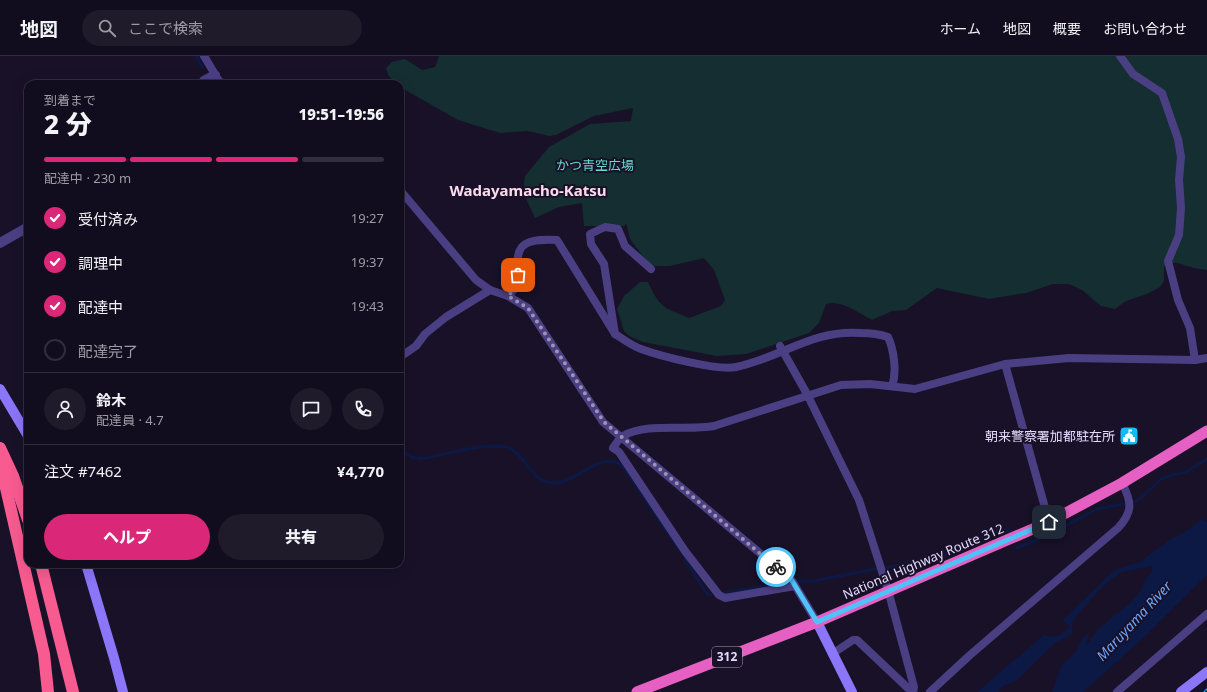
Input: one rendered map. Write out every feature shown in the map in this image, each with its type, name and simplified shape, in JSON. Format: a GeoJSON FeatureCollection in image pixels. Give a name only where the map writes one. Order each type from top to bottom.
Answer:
{"type":"FeatureCollection","features":[{"type":"Feature","properties":{"kind":"highway","name":"National Highway Route 312"},"geometry":{"type":"LineString","coordinates":[[637,692],[817,622],[888,590],[1049,522],[1122,483],[1207,431]]}},
{"type":"Feature","properties":{"kind":"highway"},"geometry":{"type":"LineString","coordinates":[[0,448],[13,476],[24,508]]}},
{"type":"Feature","properties":{"kind":"highway"},"geometry":{"type":"LineString","coordinates":[[0,462],[24,567]]}},
{"type":"Feature","properties":{"kind":"highway"},"geometry":{"type":"LineString","coordinates":[[24,568],[44,654],[48,692]]}},
{"type":"Feature","properties":{"kind":"highway"},"geometry":{"type":"LineString","coordinates":[[42,568],[73,692]]}},
{"type":"Feature","properties":{"kind":"main road"},"geometry":{"type":"LineString","coordinates":[[0,389],[24,429]]}},
{"type":"Feature","properties":{"kind":"main road"},"geometry":{"type":"LineString","coordinates":[[87,568],[123,692]]}},
{"type":"Feature","properties":{"kind":"main road"},"geometry":{"type":"LineString","coordinates":[[817,622],[852,692]]}},
{"type":"Feature","properties":{"kind":"main road"},"geometry":{"type":"LineString","coordinates":[[1180,692],[1207,672]]}},
{"type":"Feature","properties":{"kind":"street"},"geometry":{"type":"LineString","coordinates":[[204,56],[218,80]]}},
{"type":"Feature","properties":{"kind":"street"},"geometry":{"type":"LineString","coordinates":[[1120,56],[1133,74],[1162,93],[1178,139],[1181,157],[1179,180],[1181,208],[1179,234],[1168,261],[1178,300],[1190,328],[1195,360]]}},
{"type":"Feature","properties":{"kind":"street"},"geometry":{"type":"LineString","coordinates":[[206,80],[215,75]]}},
{"type":"Feature","properties":{"kind":"street"},"geometry":{"type":"LineString","coordinates":[[404,195],[476,280],[490,290],[508,296],[528,308],[604,422],[791,579],[817,622]]}},
{"type":"Feature","properties":{"kind":"street"},"geometry":{"type":"LineString","coordinates":[[615,334],[604,264],[591,244],[590,234],[605,227],[618,229],[625,246],[651,269]]}},
{"type":"Feature","properties":{"kind":"street"},"geometry":{"type":"LineString","coordinates":[[0,243],[24,229]]}},
{"type":"Feature","properties":{"kind":"street"},"geometry":{"type":"LineString","coordinates":[[508,296],[519,284],[517,259],[520,249],[527,241],[537,239],[557,240],[615,334],[640,349],[718,366],[736,367],[781,348],[826,334],[846,331],[879,334],[888,337],[892,346],[894,380],[892,386]]}},
{"type":"Feature","properties":{"kind":"street"},"geometry":{"type":"LineString","coordinates":[[404,354],[416,346],[425,334],[446,317],[490,290]]}},
{"type":"Feature","properties":{"kind":"street"},"geometry":{"type":"LineString","coordinates":[[781,348],[807,394],[859,500],[888,590],[914,687],[912,692],[857,640],[853,640],[832,654]]}},
{"type":"Feature","properties":{"kind":"street"},"geometry":{"type":"LineString","coordinates":[[795,586],[725,598],[719,595],[685,551],[619,452],[613,448],[621,437],[639,429],[701,428],[714,426],[807,394],[841,385],[870,384],[915,389],[1005,364],[1069,358],[1195,360],[1207,358]]}},
{"type":"Feature","properties":{"kind":"street"},"geometry":{"type":"LineString","coordinates":[[1005,364],[1049,522]]}},
{"type":"Feature","properties":{"kind":"street"},"geometry":{"type":"LineString","coordinates":[[930,692],[970,655],[1067,574],[1122,524],[1129,515],[1130,510],[1127,493],[1122,483]]}},
{"type":"Feature","properties":{"kind":"street"},"geometry":{"type":"LineString","coordinates":[[1117,692],[1207,614]]}},
{"type":"Feature","properties":{"kind":"green space","name":"かつ青空広場"},"geometry":{"type":"Polygon","coordinates":[[[439,56],[1207,56],[1207,270],[1172,263],[1164,267],[1164,281],[1160,287],[1147,294],[1126,301],[1115,309],[1101,306],[1082,290],[1069,284],[1053,284],[1026,293],[989,299],[937,288],[906,310],[892,311],[872,320],[843,305],[837,303],[826,304],[819,323],[809,333],[746,354],[717,356],[643,342],[629,336],[624,331],[617,309],[624,296],[640,282],[648,282],[659,302],[663,306],[689,318],[721,306],[725,300],[714,270],[704,258],[670,266],[655,266],[648,263],[630,239],[626,223],[625,226],[584,226],[582,203],[559,207],[535,218],[523,192],[525,176],[549,147],[590,124],[631,121],[633,108],[594,116],[556,135],[549,136],[528,131],[500,133],[458,120],[404,89],[404,80],[392,80],[388,75],[386,68],[392,62],[405,59],[422,70],[435,67],[439,56]]]}},
{"type":"Feature","properties":{"kind":"water","name":"Maruyama River"},"geometry":{"type":"Polygon","coordinates":[[[1202,519],[1207,522],[1207,575],[1139,642],[1083,692],[1052,692],[1061,666],[1074,654],[1082,640],[1089,632],[1086,646],[1103,625],[1132,601],[1143,587],[1145,579],[1152,573],[1152,566],[1121,572],[1101,588],[1073,620],[1072,634],[1055,643],[1016,681],[1003,686],[998,692],[977,692],[1044,635],[1052,637],[1065,632],[1070,626],[1062,621],[1114,570],[1140,562],[1171,539],[1183,533],[1202,519]]]}},
{"type":"Feature","properties":{"kind":"waterway"},"geometry":{"type":"LineString","coordinates":[[196,56],[202,67]]}},
{"type":"Feature","properties":{"kind":"waterway"},"geometry":{"type":"LineString","coordinates":[[404,452],[411,457],[422,459],[467,449],[502,446],[509,448],[520,456],[534,474],[540,479],[553,483],[562,482],[596,464],[613,462],[622,465],[678,548]]}},
{"type":"Feature","properties":{"kind":"waterway"},"geometry":{"type":"LineString","coordinates":[[1134,502],[1141,498],[1161,479],[1186,472],[1207,459]]}},
{"type":"Feature","properties":{"kind":"waterway"},"geometry":{"type":"LineString","coordinates":[[1017,548],[1049,535],[1097,509],[1123,504]]}},
{"type":"Feature","properties":{"kind":"waterway"},"geometry":{"type":"LineString","coordinates":[[885,568],[927,560],[959,550],[995,532],[1011,531]]}},
{"type":"Feature","properties":{"kind":"waterway"},"geometry":{"type":"LineString","coordinates":[[684,558],[708,595],[711,595]]}},
{"type":"Feature","properties":{"kind":"waterway"},"geometry":{"type":"LineString","coordinates":[[798,581],[813,581],[876,569]]}},
{"type":"Feature","properties":{"kind":"waterway"},"geometry":{"type":"LineString","coordinates":[[724,593],[789,582]]}},
{"type":"Feature","properties":{"kind":"way so far"},"geometry":{"type":"LineString","coordinates":[[518,275],[519,284],[514,292],[508,296],[528,308],[604,422],[776,567]]}},
{"type":"Feature","properties":{"kind":"place","name":"朝来警察署加都駐在所"},"geometry":{"type":"Point","coordinates":[1129,436]}},
{"type":"Feature","properties":{"kind":"district","name":"Wadayamacho-Katsu"},"geometry":{"type":"Point","coordinates":[528,191]}},
{"type":"Feature","properties":{"kind":"route"},"geometry":{"type":"LineString","coordinates":[[776,567],[791,579],[817,622],[888,590],[1049,522]]}}]}
